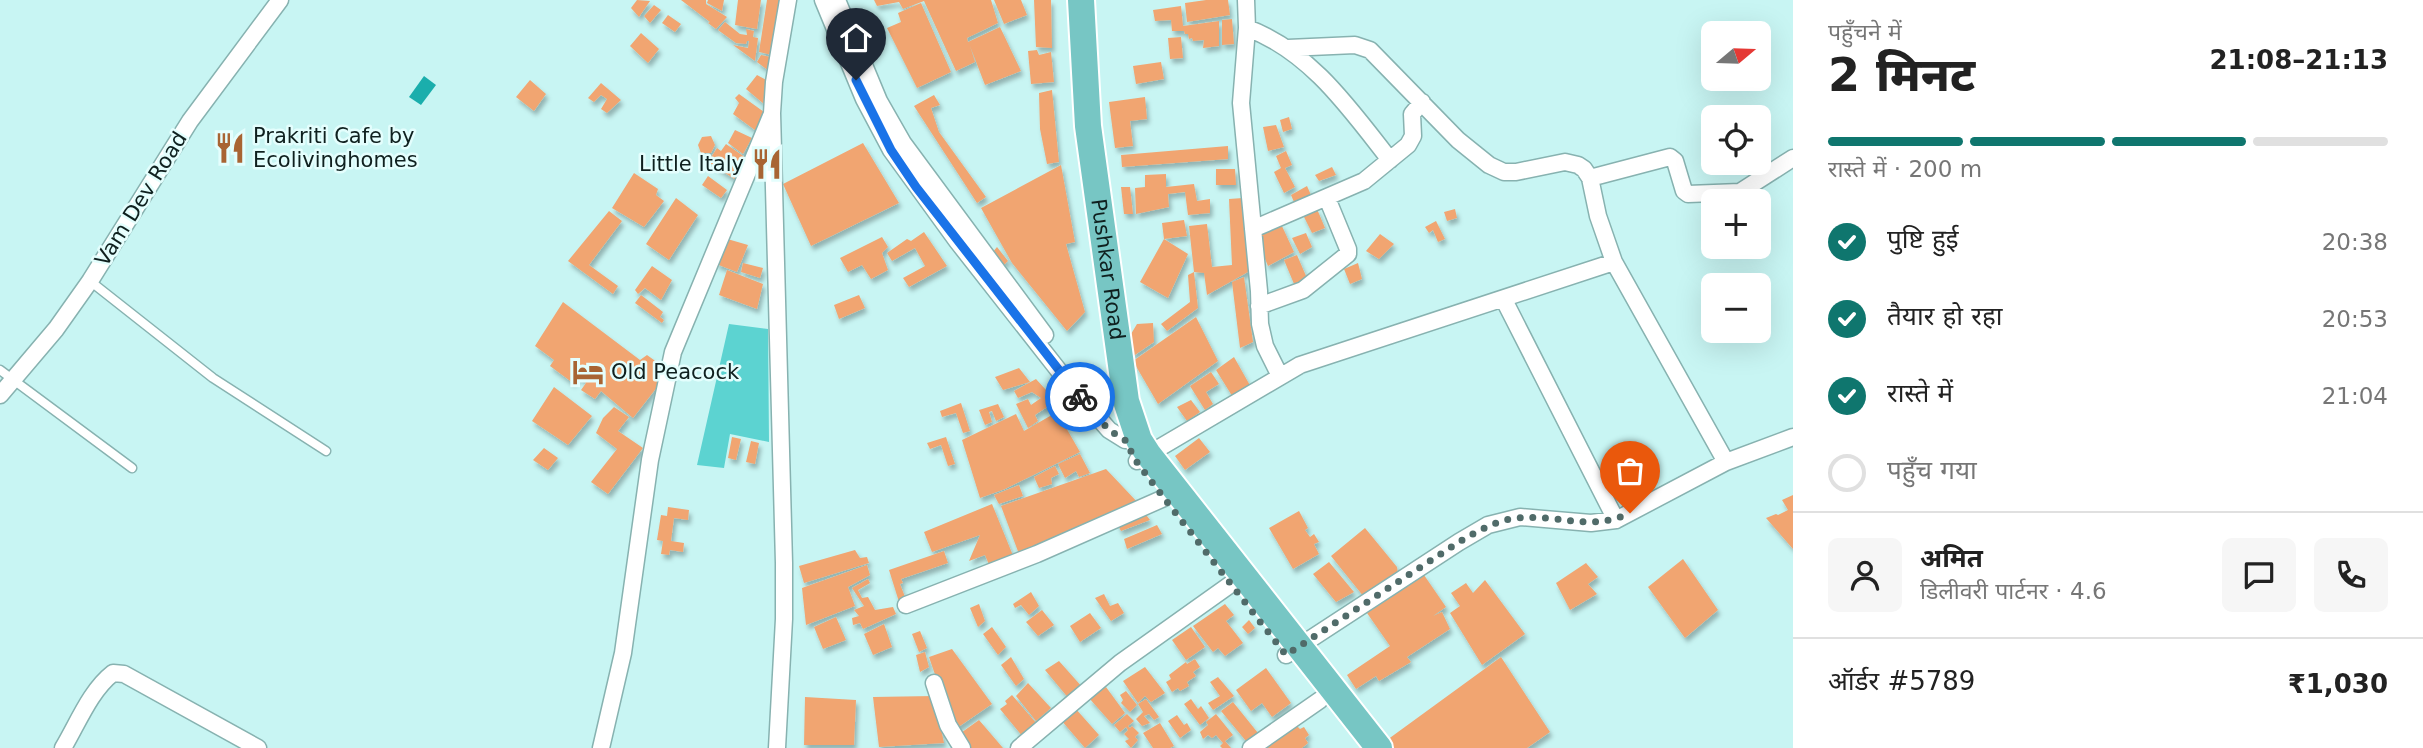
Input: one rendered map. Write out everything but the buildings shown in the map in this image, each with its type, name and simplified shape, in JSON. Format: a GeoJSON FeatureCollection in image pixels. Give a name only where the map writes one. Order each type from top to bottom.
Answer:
{"type":"FeatureCollection","features":[{"type":"Feature","properties":{"kind":"highway","name":"Pushkar Road"},"geometry":{"type":"LineString","coordinates":[[1065,0],[1066,66],[1100,323],[1133,439],[1164,498],[1231,584],[1380,748]]}},
{"type":"Feature","properties":{"kind":"highway","name":"Pushkar Road"},"geometry":{"type":"LineString","coordinates":[[1081,0],[1088,126],[1133,439],[1293,650],[1320,700],[1360,748]]}},
{"type":"Feature","properties":{"kind":"street","name":"Vam Dev Road"},"geometry":{"type":"LineString","coordinates":[[0,395],[6,375],[56,329],[90,281],[190,121],[280,0]]}},
{"type":"Feature","properties":{"kind":"street"},"geometry":{"type":"LineString","coordinates":[[777,748],[784,564],[772,113],[774,82],[788,0]]}},
{"type":"Feature","properties":{"kind":"street"},"geometry":{"type":"LineString","coordinates":[[823,0],[864,99],[897,146]]}},
{"type":"Feature","properties":{"kind":"street"},"geometry":{"type":"LineString","coordinates":[[837,0],[897,146],[924,198],[1074,390],[1109,430],[1133,439],[1319,358],[1614,262]]}},
{"type":"Feature","properties":{"kind":"street"},"geometry":{"type":"LineString","coordinates":[[1246,0],[1247,29],[1241,103],[1261,335],[1280,376]]}},
{"type":"Feature","properties":{"kind":"street"},"geometry":{"type":"LineString","coordinates":[[1247,29],[1288,48],[1303,60],[1338,96],[1390,160]]}},
{"type":"Feature","properties":{"kind":"street"},"geometry":{"type":"LineString","coordinates":[[1288,48],[1355,45],[1370,50],[1458,140],[1496,169],[1516,172],[1565,162],[1584,169],[1590,178],[1598,216],[1614,262],[1726,462]]}},
{"type":"Feature","properties":{"kind":"street"},"geometry":{"type":"LineString","coordinates":[[1253,229],[1364,181],[1412,139],[1412,114],[1422,102]]}},
{"type":"Feature","properties":{"kind":"street"},"geometry":{"type":"LineString","coordinates":[[601,748],[622,653],[650,460],[673,352],[772,113]]}},
{"type":"Feature","properties":{"kind":"street"},"geometry":{"type":"LineString","coordinates":[[1590,178],[1670,157],[1675,161],[1684,191],[1688,194],[1729,194],[1751,186],[1793,158]]}},
{"type":"Feature","properties":{"kind":"street"},"geometry":{"type":"LineString","coordinates":[[1259,306],[1303,290],[1348,254],[1327,198]]}},
{"type":"Feature","properties":{"kind":"street"},"geometry":{"type":"LineString","coordinates":[[1504,300],[1616,520]]}},
{"type":"Feature","properties":{"kind":"street"},"geometry":{"type":"LineString","coordinates":[[1293,650],[1488,525],[1520,517],[1591,523],[1616,520],[1726,462],[1793,437]]}},
{"type":"Feature","properties":{"kind":"street"},"geometry":{"type":"LineString","coordinates":[[906,605],[1037,554],[1164,498]]}},
{"type":"Feature","properties":{"kind":"street"},"geometry":{"type":"LineString","coordinates":[[1019,748],[1120,663],[1231,584]]}},
{"type":"Feature","properties":{"kind":"street"},"geometry":{"type":"LineString","coordinates":[[63,748],[96,692],[113,673],[124,674],[258,748]]}},
{"type":"Feature","properties":{"kind":"street"},"geometry":{"type":"LineString","coordinates":[[934,683],[948,725],[962,748]]}},
{"type":"Feature","properties":{"kind":"street"},"geometry":{"type":"LineString","coordinates":[[1251,748],[1320,700]]}},
{"type":"Feature","properties":{"kind":"lane"},"geometry":{"type":"LineString","coordinates":[[90,281],[213,378],[326,451]]}},
{"type":"Feature","properties":{"kind":"lane"},"geometry":{"type":"LineString","coordinates":[[6,375],[132,468]]}},
{"type":"Feature","properties":{"kind":"shaded area"},"geometry":{"type":"Polygon","coordinates":[[[424,76],[436,85],[421,105],[409,97],[424,76]]]}},
{"type":"Feature","properties":{"kind":"shaded area"},"geometry":{"type":"Polygon","coordinates":[[[729,324],[768,329],[769,442],[730,434],[724,468],[697,465],[729,324]]]}},
{"type":"Feature","properties":{"kind":"way so far"},"geometry":{"type":"LineString","coordinates":[[1080,397],[1117,438],[1125,440],[1136,461],[1286,655],[1488,525],[1520,517],[1591,523],[1616,520],[1630,513]]}},
{"type":"Feature","properties":{"kind":"place","name":"Prakriti Cafe by Ecolivinghomes"},"geometry":{"type":"Point","coordinates":[230,148]}},
{"type":"Feature","properties":{"kind":"place","name":"Little Italy"},"geometry":{"type":"Point","coordinates":[767,164]}},
{"type":"Feature","properties":{"kind":"place","name":"Old Peacock"},"geometry":{"type":"Point","coordinates":[588,372]}},
{"type":"Feature","properties":{"kind":"route"},"geometry":{"type":"LineString","coordinates":[[856,80],[891,150],[916,187],[1080,397]]}}]}
